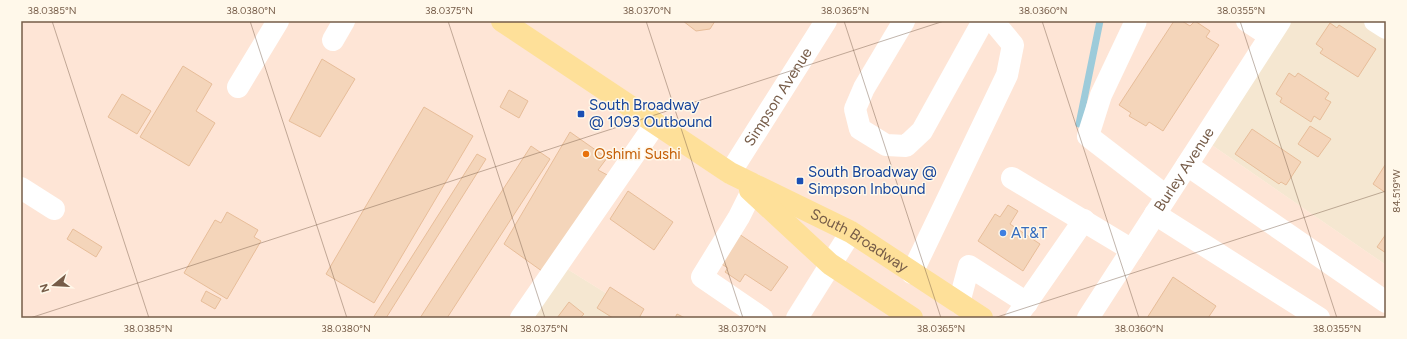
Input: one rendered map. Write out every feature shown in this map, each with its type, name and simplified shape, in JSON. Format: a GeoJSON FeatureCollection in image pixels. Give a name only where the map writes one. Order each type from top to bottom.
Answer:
{"type":"FeatureCollection","features":[{"type":"Feature","properties":{"kind":"main road","name":"South Broadway"},"geometry":{"type":"LineString","coordinates":[[502,21],[753,188],[851,232],[982,318]]}},
{"type":"Feature","properties":{"kind":"main road","name":"South Broadway"},"geometry":{"type":"LineString","coordinates":[[753,188],[830,264],[912,318]]}},
{"type":"Feature","properties":{"kind":"street"},"geometry":{"type":"LineString","coordinates":[[238,87],[278,21]]}},
{"type":"Feature","properties":{"kind":"street"},"geometry":{"type":"LineString","coordinates":[[333,40],[344,21]]}},
{"type":"Feature","properties":{"kind":"street","name":"Simpson Avenue"},"geometry":{"type":"LineString","coordinates":[[730,173],[826,21]]}},
{"type":"Feature","properties":{"kind":"street"},"geometry":{"type":"LineString","coordinates":[[904,21],[864,88],[855,109],[860,129],[886,145],[906,146],[922,131],[983,21]]}},
{"type":"Feature","properties":{"kind":"street"},"geometry":{"type":"LineString","coordinates":[[912,273],[1007,75],[1013,45],[993,21]]}},
{"type":"Feature","properties":{"kind":"street"},"geometry":{"type":"LineString","coordinates":[[1136,21],[1101,95],[1088,136],[1166,196]]}},
{"type":"Feature","properties":{"kind":"street"},"geometry":{"type":"LineString","coordinates":[[1247,21],[1275,29]]}},
{"type":"Feature","properties":{"kind":"street"},"geometry":{"type":"LineString","coordinates":[[1375,21],[1386,28]]}},
{"type":"Feature","properties":{"kind":"street","name":"Burley Avenue"},"geometry":{"type":"LineString","coordinates":[[1088,318],[1275,29]]}},
{"type":"Feature","properties":{"kind":"street"},"geometry":{"type":"LineString","coordinates":[[521,318],[656,123]]}},
{"type":"Feature","properties":{"kind":"street"},"geometry":{"type":"LineString","coordinates":[[1186,165],[1386,302]]}},
{"type":"Feature","properties":{"kind":"street"},"geometry":{"type":"LineString","coordinates":[[1012,178],[1132,250]]}},
{"type":"Feature","properties":{"kind":"street"},"geometry":{"type":"LineString","coordinates":[[21,188],[54,209]]}},
{"type":"Feature","properties":{"kind":"street"},"geometry":{"type":"LineString","coordinates":[[753,188],[702,277],[762,318]]}},
{"type":"Feature","properties":{"kind":"street"},"geometry":{"type":"LineString","coordinates":[[1155,214],[1319,318]]}},
{"type":"Feature","properties":{"kind":"street"},"geometry":{"type":"LineString","coordinates":[[959,303],[969,266],[1022,310],[1084,220]]}},
{"type":"Feature","properties":{"kind":"street"},"geometry":{"type":"LineString","coordinates":[[797,318],[851,232]]}},
{"type":"Feature","properties":{"kind":"shaded area"},"geometry":{"type":"Polygon","coordinates":[[[21,21],[1280,21],[1203,139],[1386,265],[1386,318],[646,318],[559,264],[528,318],[21,318],[21,21]]]}},
{"type":"Feature","properties":{"kind":"shaded area"},"geometry":{"type":"Polygon","coordinates":[[[1280,21],[1386,21],[1386,265],[1203,139],[1280,21]]]}},
{"type":"Feature","properties":{"kind":"shaded area"},"geometry":{"type":"Polygon","coordinates":[[[559,264],[646,318],[528,318],[559,264]]]}},
{"type":"Feature","properties":{"kind":"building"},"geometry":{"type":"Polygon","coordinates":[[[683,21],[715,21],[710,29],[696,31],[683,21]]]}},
{"type":"Feature","properties":{"kind":"building"},"geometry":{"type":"Polygon","coordinates":[[[1174,21],[1182,21],[1190,26],[1195,21],[1210,31],[1206,37],[1219,45],[1163,131],[1149,122],[1146,126],[1129,116],[1131,113],[1119,105],[1174,21]]]}},
{"type":"Feature","properties":{"kind":"building"},"geometry":{"type":"Polygon","coordinates":[[[1330,23],[1337,28],[1339,25],[1376,49],[1358,77],[1320,53],[1323,49],[1316,44],[1330,23]]]}},
{"type":"Feature","properties":{"kind":"building"},"geometry":{"type":"Polygon","coordinates":[[[322,59],[355,79],[320,137],[289,121],[322,59]]]}},
{"type":"Feature","properties":{"kind":"building"},"geometry":{"type":"Polygon","coordinates":[[[183,66],[212,84],[196,111],[215,123],[189,166],[140,137],[183,66]]]}},
{"type":"Feature","properties":{"kind":"building"},"geometry":{"type":"Polygon","coordinates":[[[1289,73],[1295,77],[1298,73],[1329,93],[1325,99],[1331,102],[1320,120],[1314,116],[1311,122],[1280,102],[1282,98],[1276,94],[1289,73]]]}},
{"type":"Feature","properties":{"kind":"building"},"geometry":{"type":"Polygon","coordinates":[[[509,90],[528,101],[519,118],[500,107],[509,90]]]}},
{"type":"Feature","properties":{"kind":"building"},"geometry":{"type":"Polygon","coordinates":[[[122,94],[151,111],[137,134],[108,117],[122,94]]]}},
{"type":"Feature","properties":{"kind":"building"},"geometry":{"type":"Polygon","coordinates":[[[424,107],[473,136],[374,303],[326,274],[424,107]]]}},
{"type":"Feature","properties":{"kind":"building"},"geometry":{"type":"Polygon","coordinates":[[[1310,126],[1331,139],[1318,157],[1298,144],[1310,126]]]}},
{"type":"Feature","properties":{"kind":"building"},"geometry":{"type":"Polygon","coordinates":[[[1252,129],[1301,162],[1286,185],[1281,182],[1279,184],[1235,154],[1252,129]]]}},
{"type":"Feature","properties":{"kind":"building"},"geometry":{"type":"Polygon","coordinates":[[[570,132],[607,158],[598,170],[611,177],[546,274],[504,244],[570,132]]]}},
{"type":"Feature","properties":{"kind":"building"},"geometry":{"type":"Polygon","coordinates":[[[531,146],[550,159],[447,318],[420,318],[531,146]]]}},
{"type":"Feature","properties":{"kind":"building"},"geometry":{"type":"Polygon","coordinates":[[[477,154],[486,159],[386,318],[373,318],[477,154]]]}},
{"type":"Feature","properties":{"kind":"building"},"geometry":{"type":"Polygon","coordinates":[[[1385,165],[1386,166],[1386,193],[1373,184],[1385,165]]]}},
{"type":"Feature","properties":{"kind":"building"},"geometry":{"type":"Polygon","coordinates":[[[628,191],[673,222],[654,250],[610,219],[628,191]]]}},
{"type":"Feature","properties":{"kind":"building","name":"AT&T"},"geometry":{"type":"Polygon","coordinates":[[[1008,205],[1018,211],[1010,224],[1040,244],[1023,271],[978,241],[995,214],[1000,217],[1008,205]]]}},
{"type":"Feature","properties":{"kind":"building"},"geometry":{"type":"Polygon","coordinates":[[[227,212],[258,230],[254,237],[261,241],[227,299],[184,273],[215,220],[221,223],[227,212]]]}},
{"type":"Feature","properties":{"kind":"building"},"geometry":{"type":"Polygon","coordinates":[[[73,229],[102,247],[96,257],[67,239],[73,229]]]}},
{"type":"Feature","properties":{"kind":"building"},"geometry":{"type":"Polygon","coordinates":[[[739,234],[788,267],[771,291],[745,274],[740,282],[725,272],[728,268],[720,263],[739,234]]]}},
{"type":"Feature","properties":{"kind":"building"},"geometry":{"type":"Polygon","coordinates":[[[1386,234],[1386,253],[1377,247],[1386,234]]]}},
{"type":"Feature","properties":{"kind":"building"},"geometry":{"type":"Polygon","coordinates":[[[1173,277],[1216,306],[1208,318],[1147,318],[1173,277]]]}},
{"type":"Feature","properties":{"kind":"building"},"geometry":{"type":"Polygon","coordinates":[[[610,287],[644,309],[639,318],[613,318],[597,308],[610,287]]]}},
{"type":"Feature","properties":{"kind":"building"},"geometry":{"type":"Polygon","coordinates":[[[206,291],[221,299],[215,309],[201,301],[206,291]]]}},
{"type":"Feature","properties":{"kind":"building"},"geometry":{"type":"Polygon","coordinates":[[[569,302],[584,314],[580,318],[557,318],[569,302]]]}},
{"type":"Feature","properties":{"kind":"building"},"geometry":{"type":"Polygon","coordinates":[[[677,314],[685,318],[675,318],[677,314]]]}},
{"type":"Feature","properties":{"kind":"waterway"},"geometry":{"type":"LineString","coordinates":[[1079,124],[1100,21]]}},
{"type":"Feature","properties":{"kind":"place","name":"South Broadway @ 1093 Outbound"},"geometry":{"type":"Point","coordinates":[581,114]}},
{"type":"Feature","properties":{"kind":"place","name":"Oshimi Sushi"},"geometry":{"type":"Point","coordinates":[586,154]}},
{"type":"Feature","properties":{"kind":"place","name":"South Broadway @ Simpson Inbound"},"geometry":{"type":"Point","coordinates":[800,181]}},
{"type":"Feature","properties":{"kind":"place","name":"AT&T"},"geometry":{"type":"Point","coordinates":[1003,233]}}]}
